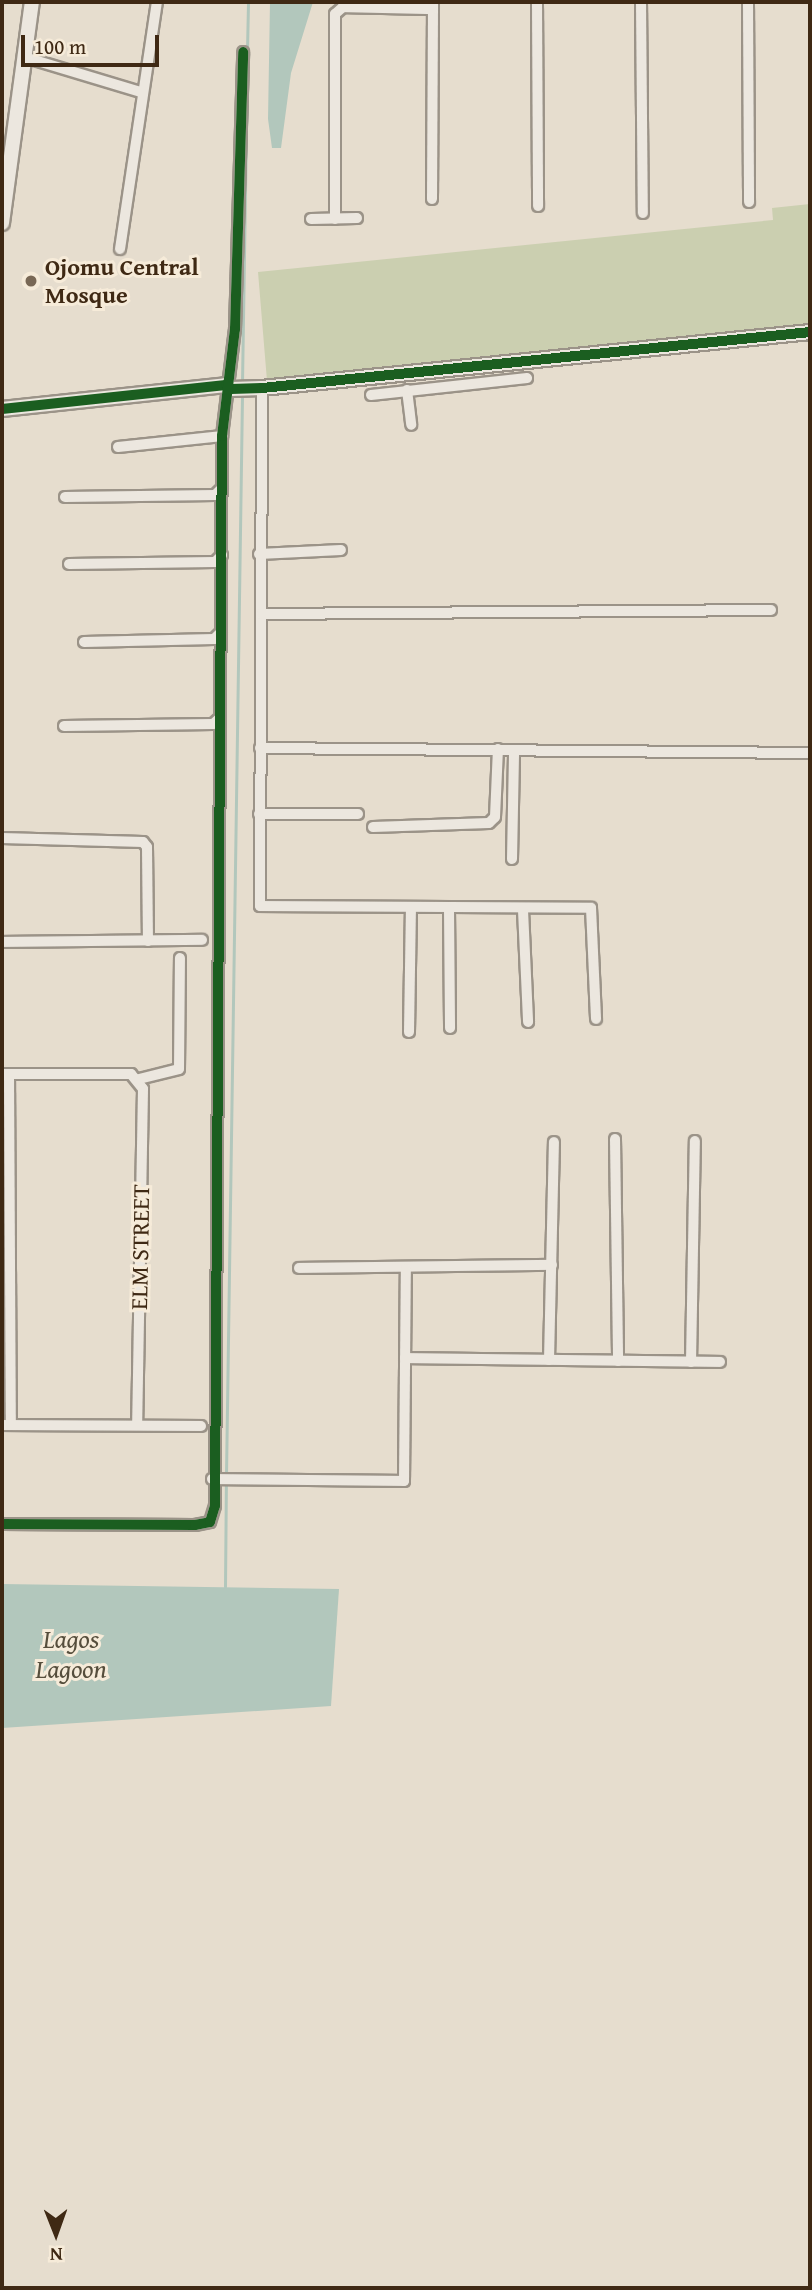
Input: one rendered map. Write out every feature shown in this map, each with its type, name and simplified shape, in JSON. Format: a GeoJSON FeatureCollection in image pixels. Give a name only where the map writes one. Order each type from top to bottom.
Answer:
{"type":"FeatureCollection","features":[{"type":"Feature","properties":{"kind":"street"},"geometry":{"type":"LineString","coordinates":[[2,223],[32,2]]}},
{"type":"Feature","properties":{"kind":"street"},"geometry":{"type":"LineString","coordinates":[[120,249],[141,92],[157,2]]}},
{"type":"Feature","properties":{"kind":"street"},"geometry":{"type":"LineString","coordinates":[[537,2],[538,206]]}},
{"type":"Feature","properties":{"kind":"street"},"geometry":{"type":"LineString","coordinates":[[641,2],[643,213]]}},
{"type":"Feature","properties":{"kind":"street"},"geometry":{"type":"LineString","coordinates":[[748,2],[749,202]]}},
{"type":"Feature","properties":{"kind":"street"},"geometry":{"type":"LineString","coordinates":[[335,219],[335,14],[343,7],[433,6],[432,199]]}},
{"type":"Feature","properties":{"kind":"street"},"geometry":{"type":"LineString","coordinates":[[2,1524],[195,1525],[210,1522],[213,1517],[222,436],[235,329],[243,52]]}},
{"type":"Feature","properties":{"kind":"street"},"geometry":{"type":"LineString","coordinates":[[24,58],[141,92]]}},
{"type":"Feature","properties":{"kind":"street"},"geometry":{"type":"LineString","coordinates":[[311,219],[357,218]]}},
{"type":"Feature","properties":{"kind":"street"},"geometry":{"type":"LineString","coordinates":[[2,410],[229,387],[260,388],[397,375],[810,332]]}},
{"type":"Feature","properties":{"kind":"street"},"geometry":{"type":"LineString","coordinates":[[397,375],[411,425]]}},
{"type":"Feature","properties":{"kind":"street"},"geometry":{"type":"LineString","coordinates":[[371,394],[527,378]]}},
{"type":"Feature","properties":{"kind":"street"},"geometry":{"type":"LineString","coordinates":[[260,388],[260,906],[523,910],[591,908],[596,1019]]}},
{"type":"Feature","properties":{"kind":"street"},"geometry":{"type":"LineString","coordinates":[[118,447],[222,436]]}},
{"type":"Feature","properties":{"kind":"street"},"geometry":{"type":"LineString","coordinates":[[65,497],[215,495],[222,488]]}},
{"type":"Feature","properties":{"kind":"street"},"geometry":{"type":"LineString","coordinates":[[259,554],[341,550]]}},
{"type":"Feature","properties":{"kind":"street"},"geometry":{"type":"LineString","coordinates":[[69,564],[215,562],[222,555]]}},
{"type":"Feature","properties":{"kind":"street"},"geometry":{"type":"LineString","coordinates":[[262,614],[771,610]]}},
{"type":"Feature","properties":{"kind":"street"},"geometry":{"type":"LineString","coordinates":[[84,642],[214,639],[221,632]]}},
{"type":"Feature","properties":{"kind":"street"},"geometry":{"type":"LineString","coordinates":[[64,726],[213,724],[220,718]]}},
{"type":"Feature","properties":{"kind":"street"},"geometry":{"type":"LineString","coordinates":[[260,748],[810,752]]}},
{"type":"Feature","properties":{"kind":"street"},"geometry":{"type":"LineString","coordinates":[[373,827],[489,823],[495,817],[498,749]]}},
{"type":"Feature","properties":{"kind":"street"},"geometry":{"type":"LineString","coordinates":[[512,859],[514,750]]}},
{"type":"Feature","properties":{"kind":"street"},"geometry":{"type":"LineString","coordinates":[[259,814],[358,814]]}},
{"type":"Feature","properties":{"kind":"street"},"geometry":{"type":"LineString","coordinates":[[2,838],[143,842],[147,855],[148,941]]}},
{"type":"Feature","properties":{"kind":"street"},"geometry":{"type":"LineString","coordinates":[[409,1031],[411,908]]}},
{"type":"Feature","properties":{"kind":"street"},"geometry":{"type":"LineString","coordinates":[[449,909],[450,1028]]}},
{"type":"Feature","properties":{"kind":"street"},"geometry":{"type":"LineString","coordinates":[[523,910],[528,1022]]}},
{"type":"Feature","properties":{"kind":"street"},"geometry":{"type":"LineString","coordinates":[[2,942],[202,940]]}},
{"type":"Feature","properties":{"kind":"street"},"geometry":{"type":"LineString","coordinates":[[180,958],[179,1069],[135,1077],[5,1074],[7,1425],[201,1426]]}},
{"type":"Feature","properties":{"kind":"street","name":"ELM STREET"},"geometry":{"type":"LineString","coordinates":[[135,1077],[143,1089],[137,1424]]}},
{"type":"Feature","properties":{"kind":"street"},"geometry":{"type":"LineString","coordinates":[[615,1139],[618,1361]]}},
{"type":"Feature","properties":{"kind":"street"},"geometry":{"type":"LineString","coordinates":[[691,1362],[695,1141]]}},
{"type":"Feature","properties":{"kind":"street"},"geometry":{"type":"LineString","coordinates":[[549,1360],[554,1142]]}},
{"type":"Feature","properties":{"kind":"street"},"geometry":{"type":"LineString","coordinates":[[299,1268],[406,1269],[552,1265]]}},
{"type":"Feature","properties":{"kind":"street"},"geometry":{"type":"LineString","coordinates":[[215,1479],[404,1481],[406,1269]]}},
{"type":"Feature","properties":{"kind":"street"},"geometry":{"type":"LineString","coordinates":[[405,1357],[720,1362]]}},
{"type":"Feature","properties":{"kind":"green space"},"geometry":{"type":"Polygon","coordinates":[[[810,204],[810,331],[268,393],[258,272],[773,220],[772,208],[810,204]]]}},
{"type":"Feature","properties":{"kind":"water"},"geometry":{"type":"Polygon","coordinates":[[[270,2],[313,2],[291,73],[281,148],[272,148],[268,119],[270,2]]]}},
{"type":"Feature","properties":{"kind":"water","name":"Lagos Lagoon"},"geometry":{"type":"Polygon","coordinates":[[[2,1584],[339,1589],[331,1706],[2,1728],[2,1584]]]}},
{"type":"Feature","properties":{"kind":"waterway"},"geometry":{"type":"LineString","coordinates":[[247,51],[248,2]]}},
{"type":"Feature","properties":{"kind":"waterway"},"geometry":{"type":"LineString","coordinates":[[242,383],[247,79]]}},
{"type":"Feature","properties":{"kind":"waterway"},"geometry":{"type":"LineString","coordinates":[[226,1475],[242,394]]}},
{"type":"Feature","properties":{"kind":"waterway"},"geometry":{"type":"LineString","coordinates":[[225,1587],[226,1482]]}},
{"type":"Feature","properties":{"kind":"cycle path"},"geometry":{"type":"LineString","coordinates":[[2,1524],[195,1525],[210,1522],[215,1506],[222,436],[235,329],[243,52]]}},
{"type":"Feature","properties":{"kind":"cycle path"},"geometry":{"type":"LineString","coordinates":[[2,409],[226,385],[231,389],[262,388],[810,332]]}},
{"type":"Feature","properties":{"kind":"place","name":"Ojomu Central Mosque"},"geometry":{"type":"Point","coordinates":[31,281]}}]}
